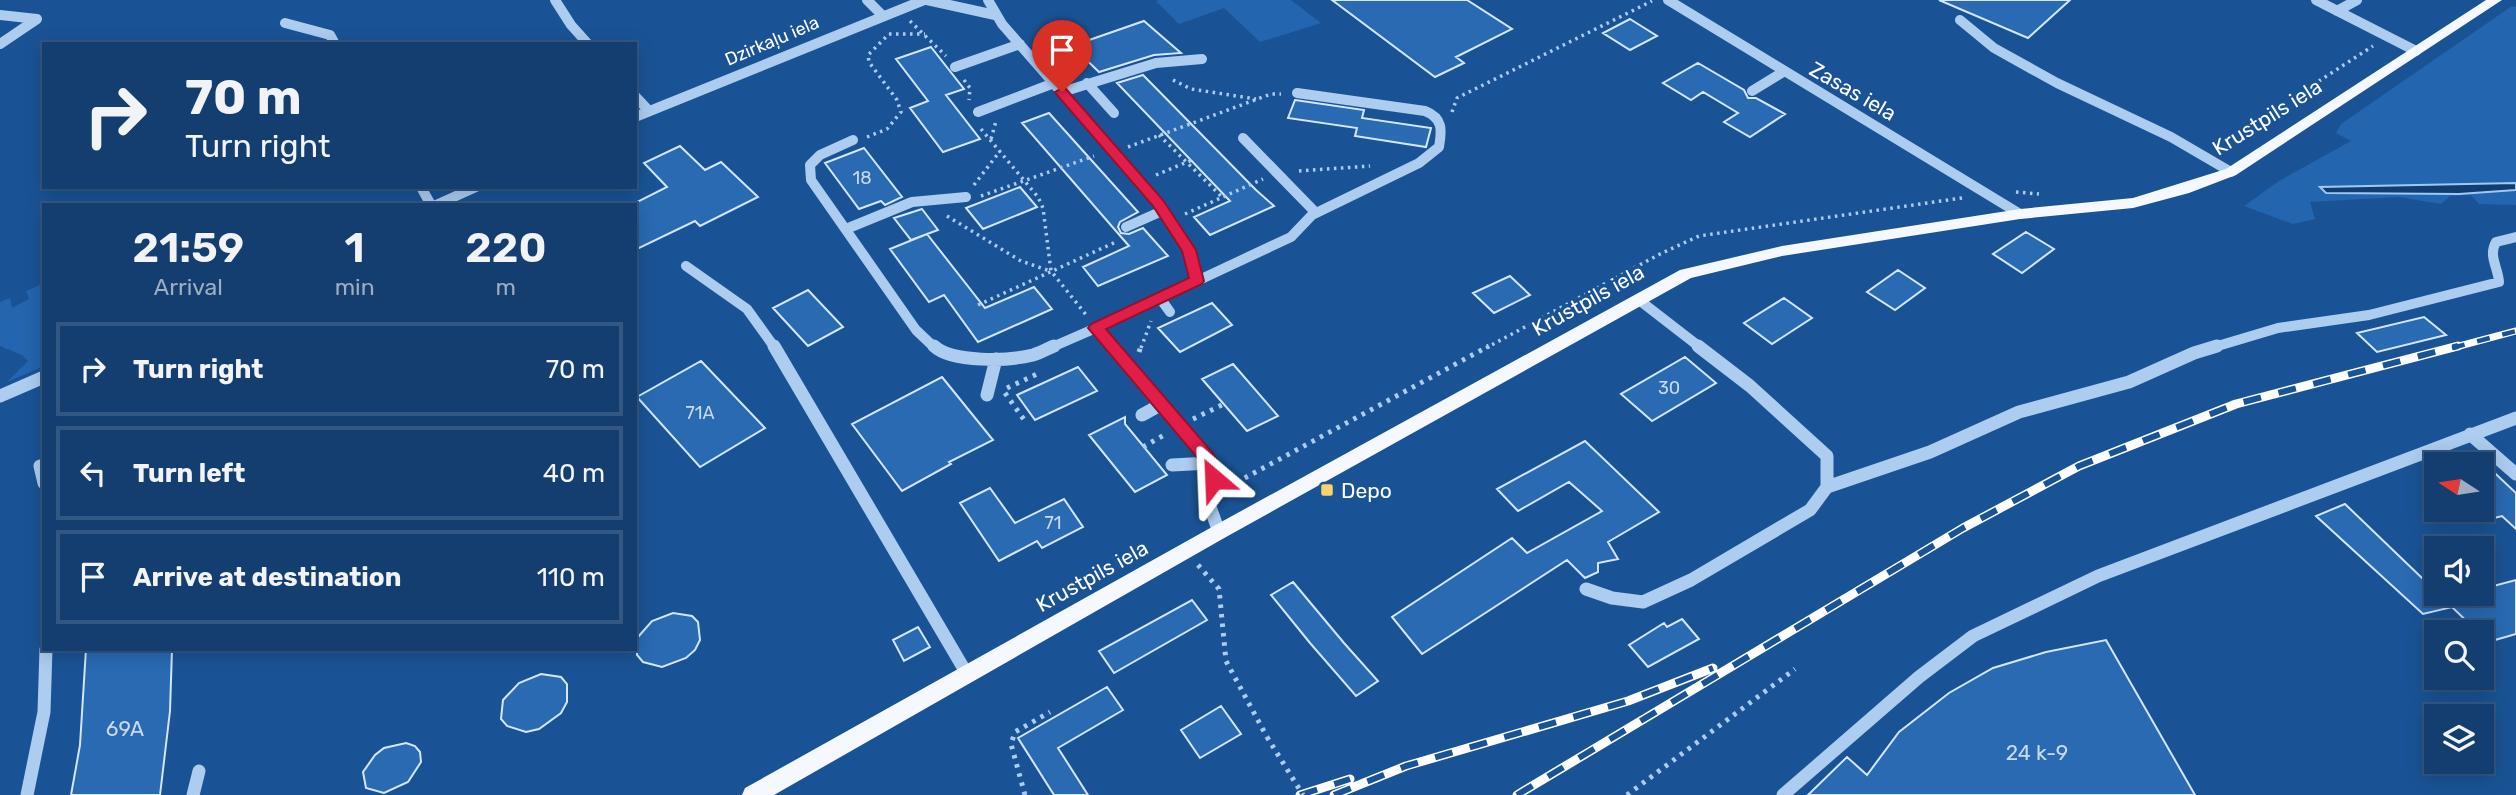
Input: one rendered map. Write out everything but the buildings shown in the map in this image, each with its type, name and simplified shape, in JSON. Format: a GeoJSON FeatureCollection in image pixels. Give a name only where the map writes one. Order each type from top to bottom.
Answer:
{"type":"FeatureCollection","features":[{"type":"Feature","properties":{"kind":"main road","name":"Krustpils iela"},"geometry":{"type":"LineString","coordinates":[[753,795],[1219,532],[1686,274],[1782,251],[2020,214],[2133,203],[2231,172],[2495,0]]}},
{"type":"Feature","properties":{"kind":"street"},"geometry":{"type":"LineString","coordinates":[[555,0],[586,42]]}},
{"type":"Feature","properties":{"kind":"street"},"geometry":{"type":"LineString","coordinates":[[867,0],[882,15]]}},
{"type":"Feature","properties":{"kind":"street"},"geometry":{"type":"LineString","coordinates":[[925,0],[995,15]]}},
{"type":"Feature","properties":{"kind":"street","name":"Dzirkaļu iela"},"geometry":{"type":"LineString","coordinates":[[637,116],[882,15],[902,11],[925,0]]}},
{"type":"Feature","properties":{"kind":"street"},"geometry":{"type":"LineString","coordinates":[[988,0],[995,15],[1162,211],[1189,250],[1197,281]]}},
{"type":"Feature","properties":{"kind":"street","name":"Zasas iela"},"geometry":{"type":"LineString","coordinates":[[1668,0],[2020,214]]}},
{"type":"Feature","properties":{"kind":"street"},"geometry":{"type":"LineString","coordinates":[[2316,0],[2416,51]]}},
{"type":"Feature","properties":{"kind":"street"},"geometry":{"type":"LineString","coordinates":[[2337,11],[2357,0]]}},
{"type":"Feature","properties":{"kind":"street"},"geometry":{"type":"LineString","coordinates":[[0,15],[37,19]]}},
{"type":"Feature","properties":{"kind":"street"},"geometry":{"type":"LineString","coordinates":[[0,44],[37,19]]}},
{"type":"Feature","properties":{"kind":"street"},"geometry":{"type":"LineString","coordinates":[[1960,20],[1994,48],[2057,83],[2171,136],[2231,172]]}},
{"type":"Feature","properties":{"kind":"street"},"geometry":{"type":"LineString","coordinates":[[285,23],[330,35],[334,42]]}},
{"type":"Feature","properties":{"kind":"street"},"geometry":{"type":"LineString","coordinates":[[955,67],[1020,44]]}},
{"type":"Feature","properties":{"kind":"street"},"geometry":{"type":"LineString","coordinates":[[974,116],[1058,88],[1087,83],[1156,63],[1202,59]]}},
{"type":"Feature","properties":{"kind":"street"},"geometry":{"type":"LineString","coordinates":[[1752,91],[1783,72]]}},
{"type":"Feature","properties":{"kind":"street"},"geometry":{"type":"LineString","coordinates":[[1087,83],[1114,113]]}},
{"type":"Feature","properties":{"kind":"street"},"geometry":{"type":"LineString","coordinates":[[853,140],[820,155],[810,165],[811,180],[916,330],[940,352],[984,360],[996,359],[1033,355],[1291,237],[1316,213],[1419,163],[1439,147],[1442,127],[1435,115],[1425,111],[1297,93]]}},
{"type":"Feature","properties":{"kind":"street"},"geometry":{"type":"LineString","coordinates":[[637,98],[649,111]]}},
{"type":"Feature","properties":{"kind":"street"},"geometry":{"type":"LineString","coordinates":[[1243,138],[1316,213]]}},
{"type":"Feature","properties":{"kind":"street"},"geometry":{"type":"LineString","coordinates":[[438,203],[471,189]]}},
{"type":"Feature","properties":{"kind":"street"},"geometry":{"type":"LineString","coordinates":[[846,229],[912,202],[966,197]]}},
{"type":"Feature","properties":{"kind":"street"},"geometry":{"type":"LineString","coordinates":[[1126,227],[1162,211]]}},
{"type":"Feature","properties":{"kind":"street"},"geometry":{"type":"LineString","coordinates":[[1586,589],[1612,598],[1643,602],[1691,580],[1810,510],[1827,487],[1930,452],[2019,412],[2129,382],[2194,353],[2278,328],[2369,315],[2499,282],[2500,276],[2490,249],[2496,242],[2516,237]]}},
{"type":"Feature","properties":{"kind":"street"},"geometry":{"type":"LineString","coordinates":[[686,266],[747,309],[785,362],[967,674]]}},
{"type":"Feature","properties":{"kind":"street"},"geometry":{"type":"LineString","coordinates":[[1160,298],[1170,312]]}},
{"type":"Feature","properties":{"kind":"street"},"geometry":{"type":"LineString","coordinates":[[1639,300],[1750,386],[1827,456],[1827,487]]}},
{"type":"Feature","properties":{"kind":"street"},"geometry":{"type":"LineString","coordinates":[[1096,328],[1210,463],[1214,479],[1208,496],[1209,513],[1219,532]]}},
{"type":"Feature","properties":{"kind":"street"},"geometry":{"type":"LineString","coordinates":[[987,395],[996,359]]}},
{"type":"Feature","properties":{"kind":"street"},"geometry":{"type":"LineString","coordinates":[[0,396],[42,378]]}},
{"type":"Feature","properties":{"kind":"street"},"geometry":{"type":"LineString","coordinates":[[1142,415],[1162,404]]}},
{"type":"Feature","properties":{"kind":"street"},"geometry":{"type":"LineString","coordinates":[[1783,795],[1919,677],[1973,636],[2098,576],[2516,418]]}},
{"type":"Feature","properties":{"kind":"street"},"geometry":{"type":"LineString","coordinates":[[2470,434],[2516,474]]}},
{"type":"Feature","properties":{"kind":"street"},"geometry":{"type":"LineString","coordinates":[[1172,465],[1210,463]]}},
{"type":"Feature","properties":{"kind":"street"},"geometry":{"type":"LineString","coordinates":[[40,466],[42,474]]}},
{"type":"Feature","properties":{"kind":"street"},"geometry":{"type":"LineString","coordinates":[[27,795],[44,712],[46,651]]}},
{"type":"Feature","properties":{"kind":"street"},"geometry":{"type":"LineString","coordinates":[[193,795],[199,771]]}},
{"type":"Feature","properties":{"kind":"path"},"geometry":{"type":"LineString","coordinates":[[1442,127],[1448,122],[1457,98],[1654,0]]}},
{"type":"Feature","properties":{"kind":"path"},"geometry":{"type":"LineString","coordinates":[[853,140],[880,134],[894,125],[901,113],[897,100],[869,62],[868,55],[896,27],[902,11],[955,67],[970,88],[974,116],[1043,208],[1051,271],[1096,328]]}},
{"type":"Feature","properties":{"kind":"path"},"geometry":{"type":"LineString","coordinates":[[888,34],[925,34]]}},
{"type":"Feature","properties":{"kind":"path"},"geometry":{"type":"LineString","coordinates":[[1163,78],[1175,80],[1191,89],[1258,99]]}},
{"type":"Feature","properties":{"kind":"path"},"geometry":{"type":"LineString","coordinates":[[966,197],[983,196],[1271,94],[1297,93]]}},
{"type":"Feature","properties":{"kind":"path"},"geometry":{"type":"LineString","coordinates":[[990,140],[997,119]]}},
{"type":"Feature","properties":{"kind":"path"},"geometry":{"type":"LineString","coordinates":[[1159,135],[1222,197]]}},
{"type":"Feature","properties":{"kind":"path"},"geometry":{"type":"LineString","coordinates":[[966,197],[1000,151]]}},
{"type":"Feature","properties":{"kind":"path"},"geometry":{"type":"LineString","coordinates":[[1278,173],[1371,166]]}},
{"type":"Feature","properties":{"kind":"path"},"geometry":{"type":"LineString","coordinates":[[929,201],[939,211],[1020,261],[1051,271]]}},
{"type":"Feature","properties":{"kind":"path"},"geometry":{"type":"LineString","coordinates":[[1132,369],[1160,298]]}},
{"type":"Feature","properties":{"kind":"path"},"geometry":{"type":"LineString","coordinates":[[1024,421],[1003,390],[1045,371]]}},
{"type":"Feature","properties":{"kind":"path"},"geometry":{"type":"LineString","coordinates":[[1180,426],[1224,404]]}},
{"type":"Feature","properties":{"kind":"path"},"geometry":{"type":"LineString","coordinates":[[1186,552],[1219,589],[1226,661],[1303,795]]}},
{"type":"Feature","properties":{"kind":"path"},"geometry":{"type":"LineString","coordinates":[[1627,795],[1795,669]]}},
{"type":"Feature","properties":{"kind":"path"},"geometry":{"type":"LineString","coordinates":[[1025,795],[1011,744],[1015,732],[1051,712]]}},
{"type":"Feature","properties":{"kind":"shaded area"},"geometry":{"type":"Polygon","coordinates":[[[1291,0],[1321,23],[1260,42],[1224,8],[1179,24],[1156,1],[1291,0]]]}},
{"type":"Feature","properties":{"kind":"shaded area"},"geometry":{"type":"Polygon","coordinates":[[[2512,6],[2516,7],[2516,205],[2479,204],[2471,195],[2450,196],[2441,204],[2399,197],[2310,202],[2315,219],[2293,224],[2244,206],[2279,181],[2351,141],[2336,133],[2341,124],[2512,6]]]}},
{"type":"Feature","properties":{"kind":"shaded area"},"geometry":{"type":"Polygon","coordinates":[[[2516,183],[2516,190],[2459,194],[2326,193],[2320,187],[2516,183]]]}},
{"type":"Feature","properties":{"kind":"shaded area"},"geometry":{"type":"Polygon","coordinates":[[[42,284],[42,367],[7,382],[28,361],[22,355],[0,346],[0,302],[10,298],[12,308],[29,299],[26,291],[42,284]]]}},
{"type":"Feature","properties":{"kind":"railway"},"geometry":{"type":"LineString","coordinates":[[2452,348],[2516,331]]}},
{"type":"Feature","properties":{"kind":"railway"},"geometry":{"type":"LineString","coordinates":[[1517,795],[1963,528],[2079,466],[2236,404],[2458,346]]}},
{"type":"Feature","properties":{"kind":"railway"},"geometry":{"type":"LineString","coordinates":[[1334,795],[1406,766],[1628,701],[1713,668]]}},
{"type":"Feature","properties":{"kind":"railway"},"geometry":{"type":"LineString","coordinates":[[1300,795],[1350,779]]}},
{"type":"Feature","properties":{"kind":"place","name":"Depo"},"geometry":{"type":"Point","coordinates":[1327,490]}},
{"type":"Feature","properties":{"kind":"route"},"geometry":{"type":"LineString","coordinates":[[1062,92],[1158,203],[1189,250],[1197,281],[1096,328],[1206,457],[1212,466],[1214,479]]}}]}
